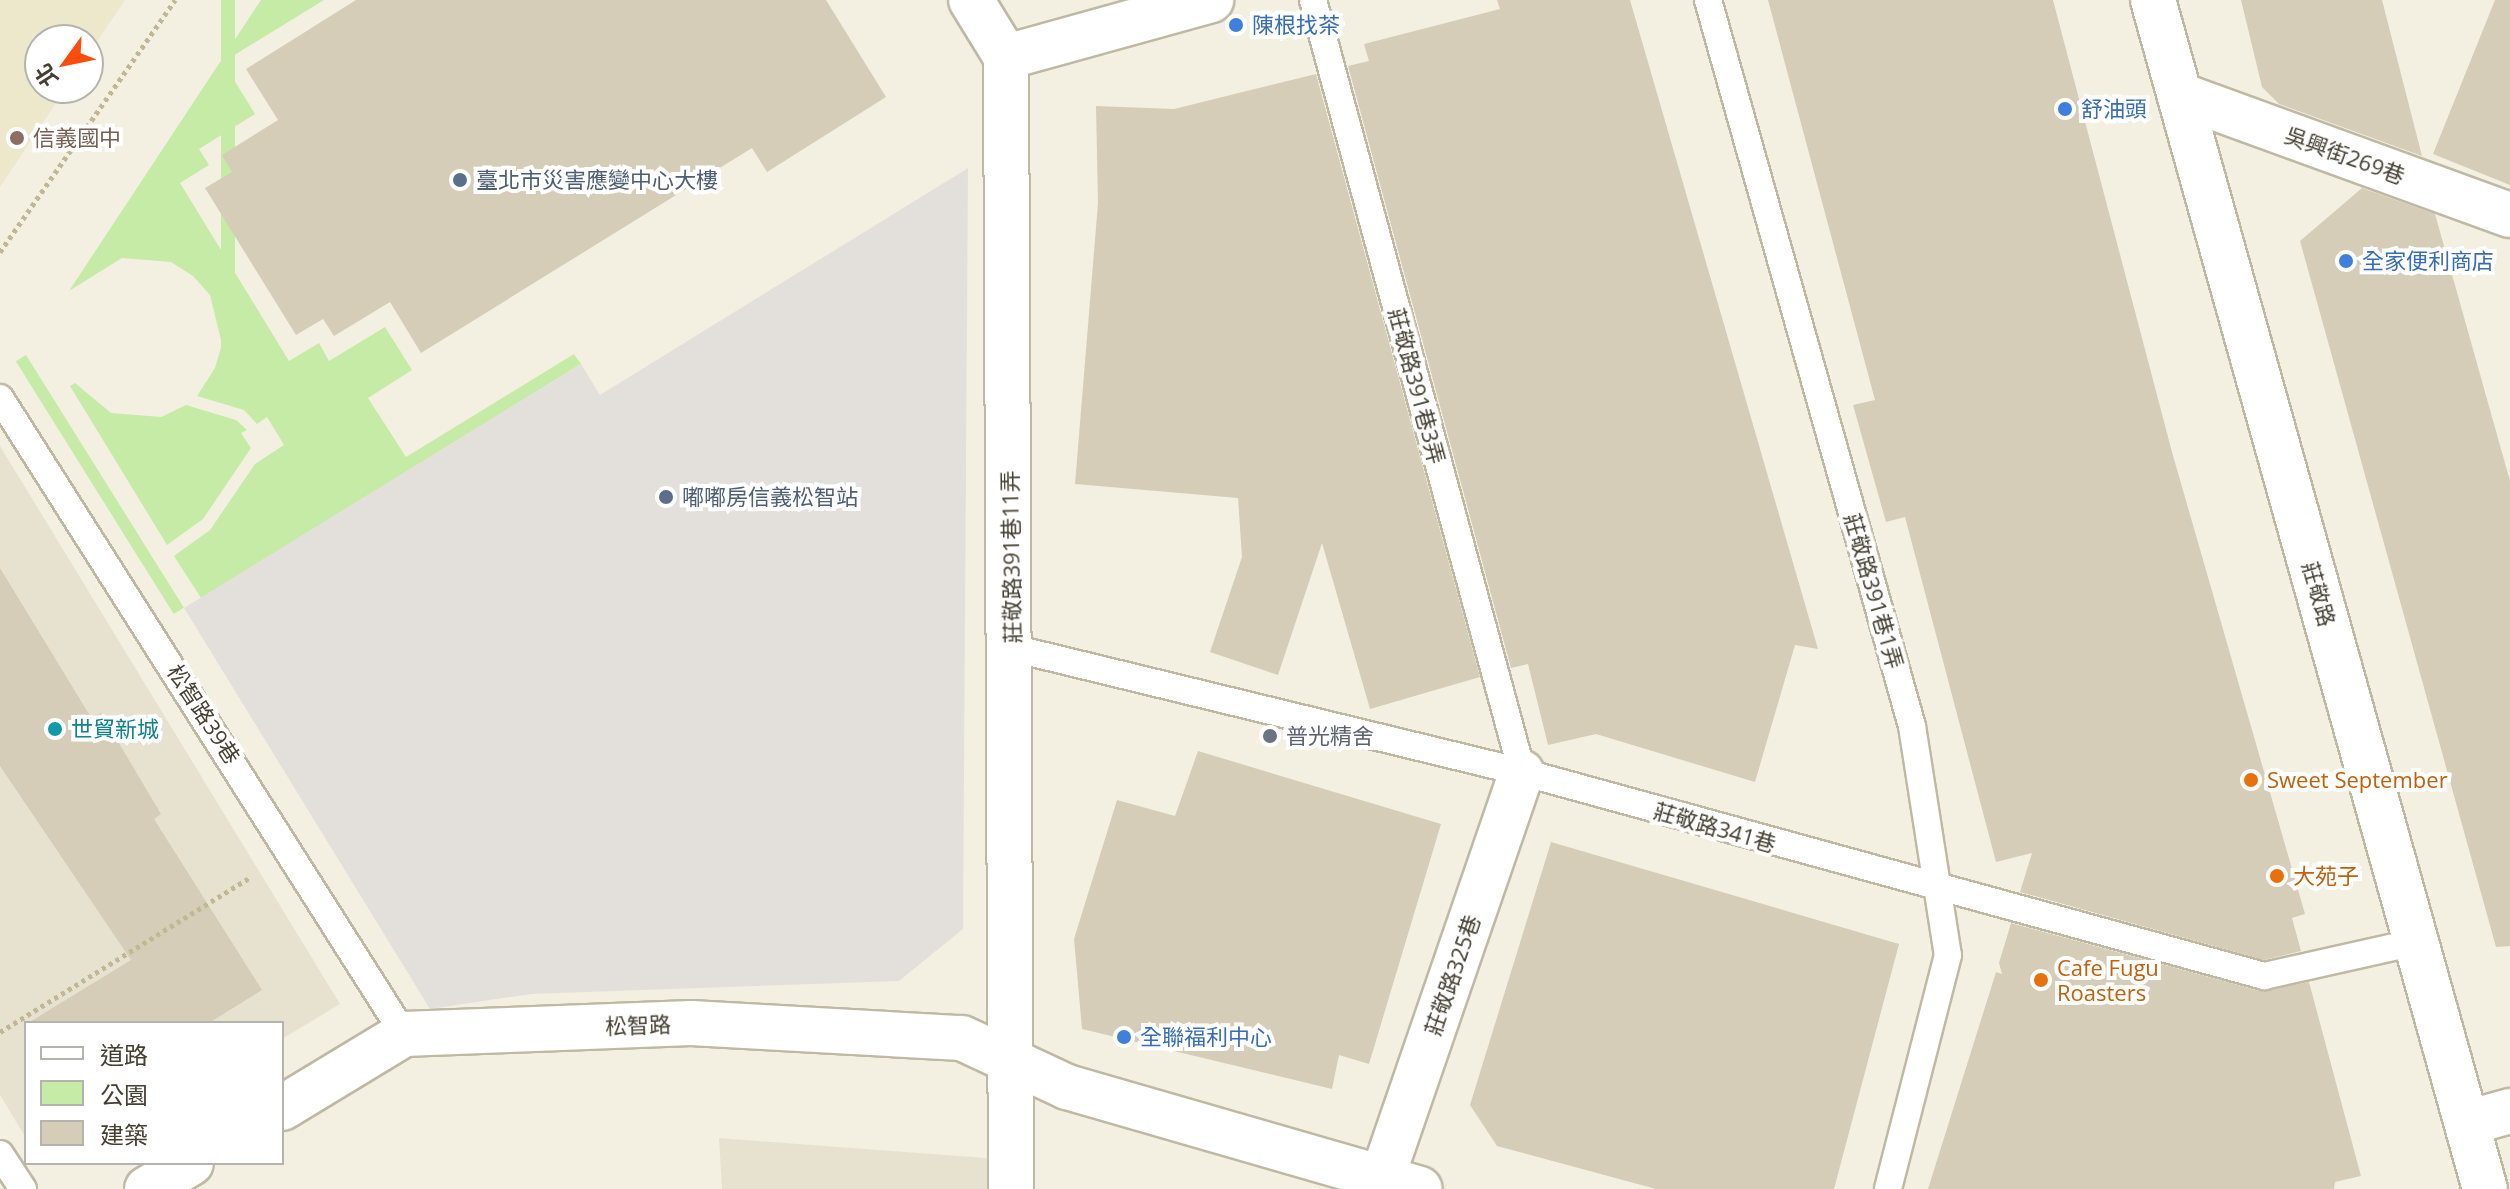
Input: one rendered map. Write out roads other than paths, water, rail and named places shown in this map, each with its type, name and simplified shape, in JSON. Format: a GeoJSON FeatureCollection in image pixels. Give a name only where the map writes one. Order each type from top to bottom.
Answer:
{"type":"FeatureCollection","features":[{"type":"Feature","properties":{"kind":"street"},"geometry":{"type":"LineString","coordinates":[[971,0],[1006,57],[1211,0]]}},
{"type":"Feature","properties":{"kind":"street","name":"莊敬路"},"geometry":{"type":"LineString","coordinates":[[2153,0],[2485,1189]]}},
{"type":"Feature","properties":{"kind":"street","name":"莊敬路391巷11弄"},"geometry":{"type":"LineString","coordinates":[[1006,57],[1012,648],[1011,1189]]}},
{"type":"Feature","properties":{"kind":"street","name":"吳興街269巷"},"geometry":{"type":"LineString","coordinates":[[2180,95],[2510,215]]}},
{"type":"Feature","properties":{"kind":"street","name":"莊敬路325巷"},"geometry":{"type":"LineString","coordinates":[[1010,1058],[1067,1087],[1401,1184],[1522,772]]}},
{"type":"Feature","properties":{"kind":"street","name":"松智路"},"geometry":{"type":"LineString","coordinates":[[284,1107],[404,1034],[691,1023],[962,1038],[1010,1058]]}},
{"type":"Feature","properties":{"kind":"street"},"geometry":{"type":"LineString","coordinates":[[2467,1123],[2510,1111]]}},
{"type":"Feature","properties":{"kind":"street"},"geometry":{"type":"LineString","coordinates":[[147,1189],[188,1165]]}},
{"type":"Feature","properties":{"kind":"lane","name":"莊敬路391巷3弄"},"geometry":{"type":"LineString","coordinates":[[1313,0],[1522,772]]}},
{"type":"Feature","properties":{"kind":"lane","name":"莊敬路391巷1弄"},"geometry":{"type":"LineString","coordinates":[[1708,0],[1912,726],[1948,955],[1888,1189]]}},
{"type":"Feature","properties":{"kind":"lane","name":"松智路39巷"},"geometry":{"type":"LineString","coordinates":[[0,398],[292,852],[404,1034]]}},
{"type":"Feature","properties":{"kind":"lane","name":"莊敬路341巷"},"geometry":{"type":"LineString","coordinates":[[1012,648],[1522,772],[1937,889],[2264,976],[2416,942]]}},
{"type":"Feature","properties":{"kind":"lane"},"geometry":{"type":"LineString","coordinates":[[0,1154],[23,1189]]}},
{"type":"Feature","properties":{"kind":"place","name":"陳根找茶"},"geometry":{"type":"Point","coordinates":[1236,25]}},
{"type":"Feature","properties":{"kind":"place","name":"舒油頭"},"geometry":{"type":"Point","coordinates":[2065,109]}},
{"type":"Feature","properties":{"kind":"place","name":"信義國中"},"geometry":{"type":"Point","coordinates":[17,138]}},
{"type":"Feature","properties":{"kind":"place","name":"臺北市災害應變中心大樓"},"geometry":{"type":"Point","coordinates":[460,180]}},
{"type":"Feature","properties":{"kind":"place","name":"全家便利商店"},"geometry":{"type":"Point","coordinates":[2346,261]}},
{"type":"Feature","properties":{"kind":"place","name":"嘟嘟房信義松智站"},"geometry":{"type":"Point","coordinates":[666,497]}},
{"type":"Feature","properties":{"kind":"place","name":"世貿新城"},"geometry":{"type":"Point","coordinates":[55,729]}},
{"type":"Feature","properties":{"kind":"place","name":"普光精舍"},"geometry":{"type":"Point","coordinates":[1270,736]}},
{"type":"Feature","properties":{"kind":"place","name":"Sweet September"},"geometry":{"type":"Point","coordinates":[2251,780]}},
{"type":"Feature","properties":{"kind":"place","name":"大苑子"},"geometry":{"type":"Point","coordinates":[2277,876]}},
{"type":"Feature","properties":{"kind":"place","name":"Cafe Fugu Roasters"},"geometry":{"type":"Point","coordinates":[2041,980]}},
{"type":"Feature","properties":{"kind":"place","name":"全聯福利中心"},"geometry":{"type":"Point","coordinates":[1124,1037]}}]}
